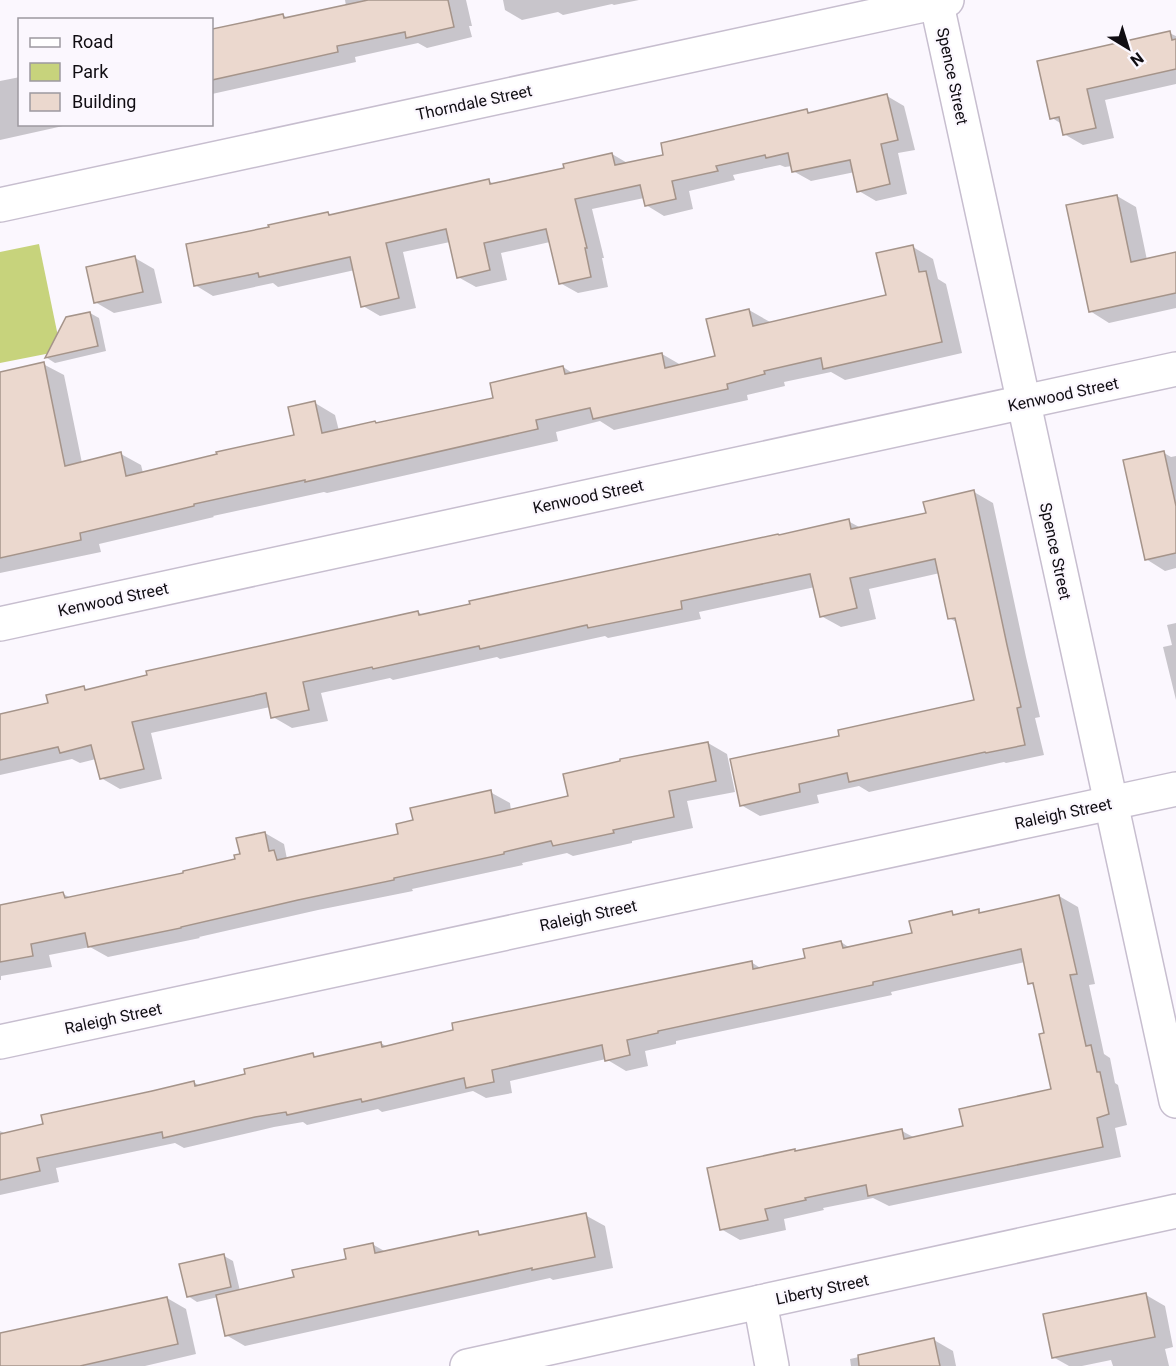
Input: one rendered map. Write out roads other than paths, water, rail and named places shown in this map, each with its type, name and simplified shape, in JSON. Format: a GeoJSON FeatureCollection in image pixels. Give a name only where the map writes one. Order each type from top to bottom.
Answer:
{"type":"FeatureCollection","features":[{"type":"Feature","properties":{"kind":"street","name":"Thorndale Street"},"geometry":{"type":"LineString","coordinates":[[0,205],[940,1]]}},
{"type":"Feature","properties":{"kind":"street","name":"Spence Street"},"geometry":{"type":"LineString","coordinates":[[940,1],[1023,402],[1176,1101]]}},
{"type":"Feature","properties":{"kind":"street","name":"Kenwood Street"},"geometry":{"type":"LineString","coordinates":[[0,624],[1176,369]]}},
{"type":"Feature","properties":{"kind":"street","name":"Raleigh Street"},"geometry":{"type":"LineString","coordinates":[[0,1042],[1176,789]]}},
{"type":"Feature","properties":{"kind":"street","name":"Liberty Street"},"geometry":{"type":"LineString","coordinates":[[467,1366],[1176,1212]]}},
{"type":"Feature","properties":{"kind":"street"},"geometry":{"type":"LineString","coordinates":[[760,1302],[772,1366]]}}]}
